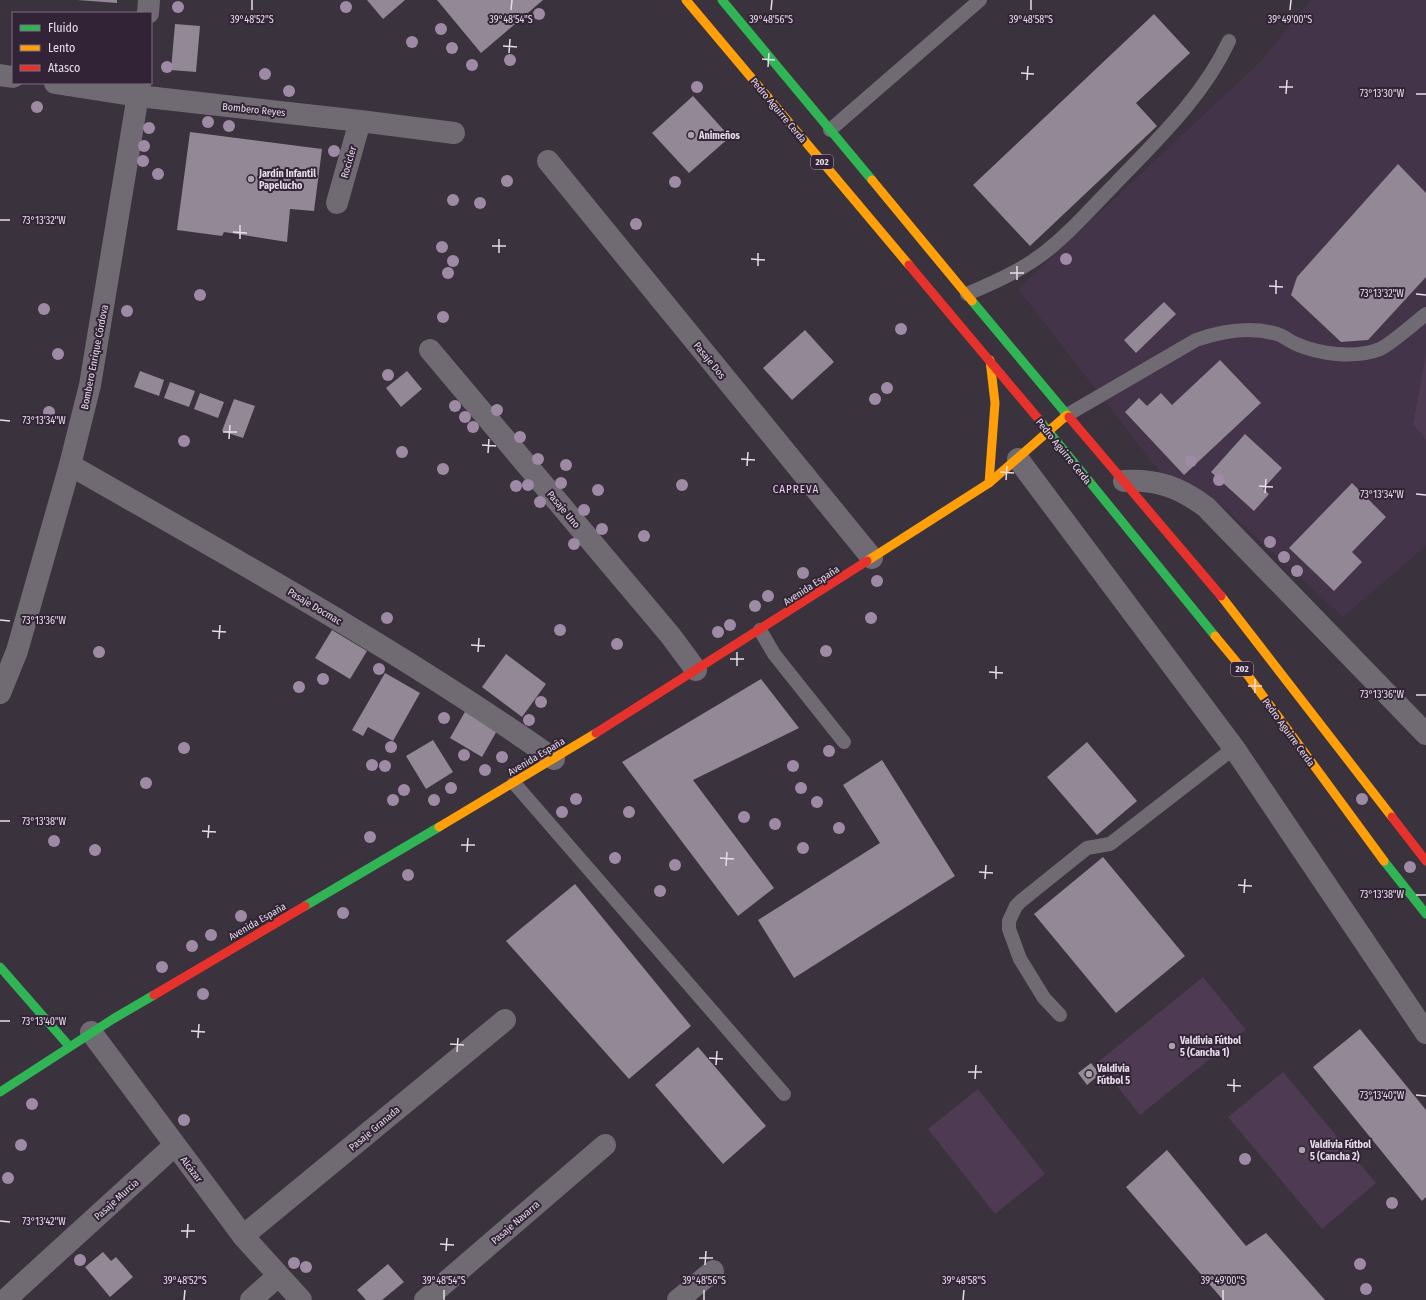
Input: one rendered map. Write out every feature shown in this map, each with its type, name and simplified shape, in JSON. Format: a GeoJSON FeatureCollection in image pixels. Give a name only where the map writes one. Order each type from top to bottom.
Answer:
{"type":"FeatureCollection","features":[{"type":"Feature","properties":{"kind":"main road","name":"Pedro Aguirre Cerda"},"geometry":{"type":"LineString","coordinates":[[686,0],[990,360],[1249,677],[1401,885],[1426,914]]}},
{"type":"Feature","properties":{"kind":"main road","name":"202"},"geometry":{"type":"LineString","coordinates":[[722,0],[1237,615],[1426,861]]}},
{"type":"Feature","properties":{"kind":"main road"},"geometry":{"type":"LineString","coordinates":[[989,483],[995,403],[990,360]]}},
{"type":"Feature","properties":{"kind":"main road","name":"Avenida España"},"geometry":{"type":"LineString","coordinates":[[0,1092],[91,1032],[554,759],[760,630],[989,483],[1068,415]]}},
{"type":"Feature","properties":{"kind":"main road"},"geometry":{"type":"LineString","coordinates":[[0,967],[69,1046]]}},
{"type":"Feature","properties":{"kind":"street"},"geometry":{"type":"LineString","coordinates":[[148,12],[149,0]]}},
{"type":"Feature","properties":{"kind":"street"},"geometry":{"type":"LineString","coordinates":[[0,75],[12,77]]}},
{"type":"Feature","properties":{"kind":"street","name":"Bombero Reyes"},"geometry":{"type":"LineString","coordinates":[[69,84],[139,89],[454,133]]}},
{"type":"Feature","properties":{"kind":"street","name":"Bombero Enrique Córdova"},"geometry":{"type":"LineString","coordinates":[[0,693],[17,651],[70,465],[90,385],[139,89]]}},
{"type":"Feature","properties":{"kind":"street","name":"Rocicler"},"geometry":{"type":"LineString","coordinates":[[337,203],[360,121]]}},
{"type":"Feature","properties":{"kind":"street","name":"Pasaje Dos"},"geometry":{"type":"LineString","coordinates":[[548,161],[872,558]]}},
{"type":"Feature","properties":{"kind":"street","name":"Pasaje Uno"},"geometry":{"type":"LineString","coordinates":[[430,350],[670,635],[696,670]]}},
{"type":"Feature","properties":{"kind":"street"},"geometry":{"type":"LineString","coordinates":[[1018,459],[1234,748],[1426,1033]]}},
{"type":"Feature","properties":{"kind":"street","name":"Pasaje Docmac"},"geometry":{"type":"LineString","coordinates":[[70,465],[318,606],[514,731],[554,759]]}},
{"type":"Feature","properties":{"kind":"street"},"geometry":{"type":"LineString","coordinates":[[1124,481],[1143,480],[1160,483],[1192,496],[1206,507],[1426,734]]}},
{"type":"Feature","properties":{"kind":"street","name":"Pasaje Granada"},"geometry":{"type":"LineString","coordinates":[[243,1236],[505,1020]]}},
{"type":"Feature","properties":{"kind":"street","name":"Alcázar"},"geometry":{"type":"LineString","coordinates":[[91,1032],[174,1146],[243,1236],[301,1300]]}},
{"type":"Feature","properties":{"kind":"street","name":"Pasaje Navarra"},"geometry":{"type":"LineString","coordinates":[[425,1300],[605,1144]]}},
{"type":"Feature","properties":{"kind":"street","name":"Pasaje Murcia"},"geometry":{"type":"LineString","coordinates":[[5,1300],[174,1146]]}},
{"type":"Feature","properties":{"kind":"street"},"geometry":{"type":"LineString","coordinates":[[678,1300],[713,1271]]}},
{"type":"Feature","properties":{"kind":"street"},"geometry":{"type":"LineString","coordinates":[[251,1300],[278,1276]]}},
{"type":"Feature","properties":{"kind":"lane"},"geometry":{"type":"LineString","coordinates":[[830,130],[980,0]]}},
{"type":"Feature","properties":{"kind":"lane"},"geometry":{"type":"LineString","coordinates":[[967,294],[1012,273],[1056,244],[1165,132],[1203,84],[1223,55],[1229,41]]}},
{"type":"Feature","properties":{"kind":"lane"},"geometry":{"type":"LineString","coordinates":[[1068,415],[1196,340],[1215,334],[1235,330],[1257,330],[1278,334],[1296,344],[1315,350],[1336,354],[1358,354],[1380,349],[1426,314]]}},
{"type":"Feature","properties":{"kind":"lane"},"geometry":{"type":"LineString","coordinates":[[760,630],[774,654],[844,742]]}},
{"type":"Feature","properties":{"kind":"lane"},"geometry":{"type":"LineString","coordinates":[[1060,1015],[1044,998],[1020,959],[1009,929],[1009,921],[1016,906],[1087,848],[1110,844],[1234,748]]}},
{"type":"Feature","properties":{"kind":"lane"},"geometry":{"type":"LineString","coordinates":[[514,782],[784,1094]]}},
{"type":"Feature","properties":{"kind":"shaded area"},"geometry":{"type":"Polygon","coordinates":[[[1311,0],[1426,0],[1426,353],[1413,424],[1426,440],[1426,546],[1343,617],[1213,498],[1178,478],[1160,472],[1018,289],[1261,61],[1311,0]]]}},
{"type":"Feature","properties":{"kind":"shaded area"},"geometry":{"type":"Polygon","coordinates":[[[1426,353],[1426,440],[1413,424],[1426,353]]]}},
{"type":"Feature","properties":{"kind":"shaded area","name":"Valdivia Fútbol 5 (Cancha 1)"},"geometry":{"type":"Polygon","coordinates":[[[1203,977],[1246,1030],[1140,1115],[1098,1062],[1203,977]]]}},
{"type":"Feature","properties":{"kind":"shaded area","name":"Valdivia Fútbol 5 (Cancha 2)"},"geometry":{"type":"Polygon","coordinates":[[[1283,1072],[1376,1183],[1322,1229],[1228,1117],[1283,1072]]]}},
{"type":"Feature","properties":{"kind":"shaded area"},"geometry":{"type":"Polygon","coordinates":[[[978,1089],[1045,1174],[995,1214],[928,1129],[978,1089]]]}},
{"type":"Feature","properties":{"kind":"building"},"geometry":{"type":"Polygon","coordinates":[[[77,0],[117,0],[117,3],[77,0]]]}},
{"type":"Feature","properties":{"kind":"building"},"geometry":{"type":"Polygon","coordinates":[[[367,0],[405,0],[383,19],[367,0]]]}},
{"type":"Feature","properties":{"kind":"building"},"geometry":{"type":"Polygon","coordinates":[[[437,0],[543,0],[481,53],[437,0]]]}},
{"type":"Feature","properties":{"kind":"building"},"geometry":{"type":"Polygon","coordinates":[[[1154,14],[1190,53],[1136,103],[1157,126],[1030,246],[973,185],[1154,14]]]}},
{"type":"Feature","properties":{"kind":"building"},"geometry":{"type":"Polygon","coordinates":[[[175,24],[200,26],[196,72],[171,70],[175,24]]]}},
{"type":"Feature","properties":{"kind":"building","name":"Animeños"},"geometry":{"type":"Polygon","coordinates":[[[693,96],[730,137],[689,173],[652,133],[693,96]]]}},
{"type":"Feature","properties":{"kind":"building","name":"Jardín Infantil Papelucho"},"geometry":{"type":"Polygon","coordinates":[[[190,132],[322,149],[314,211],[290,209],[287,242],[224,232],[222,236],[177,230],[190,132]]]}},
{"type":"Feature","properties":{"kind":"building"},"geometry":{"type":"Polygon","coordinates":[[[1398,164],[1426,193],[1426,277],[1368,340],[1341,342],[1291,295],[1297,277],[1398,164]]]}},
{"type":"Feature","properties":{"kind":"building"},"geometry":{"type":"Polygon","coordinates":[[[1164,302],[1176,314],[1136,353],[1124,340],[1164,302]]]}},
{"type":"Feature","properties":{"kind":"building"},"geometry":{"type":"Polygon","coordinates":[[[805,330],[834,362],[792,400],[763,368],[805,330]]]}},
{"type":"Feature","properties":{"kind":"building"},"geometry":{"type":"Polygon","coordinates":[[[1220,360],[1261,403],[1184,475],[1125,412],[1139,398],[1147,406],[1161,393],[1172,405],[1220,360]]]}},
{"type":"Feature","properties":{"kind":"building"},"geometry":{"type":"Polygon","coordinates":[[[140,371],[164,380],[159,396],[134,387],[140,371]]]}},
{"type":"Feature","properties":{"kind":"building"},"geometry":{"type":"Polygon","coordinates":[[[407,371],[422,389],[401,407],[386,388],[407,371]]]}},
{"type":"Feature","properties":{"kind":"building"},"geometry":{"type":"Polygon","coordinates":[[[170,382],[195,391],[189,407],[164,398],[170,382]]]}},
{"type":"Feature","properties":{"kind":"building"},"geometry":{"type":"Polygon","coordinates":[[[200,393],[224,402],[218,418],[194,409],[200,393]]]}},
{"type":"Feature","properties":{"kind":"building"},"geometry":{"type":"Polygon","coordinates":[[[234,399],[255,406],[243,438],[222,431],[234,399]]]}},
{"type":"Feature","properties":{"kind":"building"},"geometry":{"type":"Polygon","coordinates":[[[1245,434],[1282,468],[1263,489],[1269,494],[1254,511],[1211,472],[1245,434]]]}},
{"type":"Feature","properties":{"kind":"building"},"geometry":{"type":"Polygon","coordinates":[[[1352,483],[1386,517],[1352,552],[1362,562],[1334,591],[1289,548],[1352,483]]]}},
{"type":"Feature","properties":{"kind":"building"},"geometry":{"type":"Polygon","coordinates":[[[332,630],[367,651],[350,679],[315,658],[332,630]]]}},
{"type":"Feature","properties":{"kind":"building"},"geometry":{"type":"Polygon","coordinates":[[[506,654],[546,684],[522,717],[482,687],[506,654]]]}},
{"type":"Feature","properties":{"kind":"building"},"geometry":{"type":"Polygon","coordinates":[[[385,673],[420,693],[393,741],[368,727],[363,736],[352,730],[385,673]]]}},
{"type":"Feature","properties":{"kind":"building"},"geometry":{"type":"Polygon","coordinates":[[[761,679],[799,728],[693,780],[774,888],[738,916],[622,762],[761,679]]]}},
{"type":"Feature","properties":{"kind":"building"},"geometry":{"type":"Polygon","coordinates":[[[466,710],[498,729],[482,757],[450,738],[466,710]]]}},
{"type":"Feature","properties":{"kind":"building"},"geometry":{"type":"Polygon","coordinates":[[[433,740],[453,772],[426,789],[406,756],[433,740]]]}},
{"type":"Feature","properties":{"kind":"building"},"geometry":{"type":"Polygon","coordinates":[[[1087,742],[1137,801],[1097,835],[1047,777],[1087,742]]]}},
{"type":"Feature","properties":{"kind":"building"},"geometry":{"type":"Polygon","coordinates":[[[882,760],[955,876],[794,978],[758,920],[880,843],[843,785],[882,760]]]}},
{"type":"Feature","properties":{"kind":"building"},"geometry":{"type":"Polygon","coordinates":[[[1103,857],[1185,956],[1116,1013],[1034,914],[1103,857]]]}},
{"type":"Feature","properties":{"kind":"building"},"geometry":{"type":"Polygon","coordinates":[[[575,884],[691,1026],[629,1079],[506,941],[575,884]]]}},
{"type":"Feature","properties":{"kind":"building"},"geometry":{"type":"Polygon","coordinates":[[[1360,1029],[1426,1110],[1426,1197],[1422,1201],[1313,1067],[1360,1029]]]}},
{"type":"Feature","properties":{"kind":"building"},"geometry":{"type":"Polygon","coordinates":[[[698,1047],[766,1126],[723,1164],[655,1085],[698,1047]]]}},
{"type":"Feature","properties":{"kind":"building","name":"Valdivia Fútbol 5"},"geometry":{"type":"Polygon","coordinates":[[[1091,1063],[1100,1074],[1087,1085],[1078,1073],[1091,1063]]]}},
{"type":"Feature","properties":{"kind":"building"},"geometry":{"type":"Polygon","coordinates":[[[1167,1150],[1246,1246],[1266,1233],[1325,1300],[1223,1300],[1126,1187],[1167,1150]]]}},
{"type":"Feature","properties":{"kind":"building"},"geometry":{"type":"Polygon","coordinates":[[[103,1252],[111,1261],[116,1257],[133,1277],[110,1297],[85,1267],[103,1252]]]}},
{"type":"Feature","properties":{"kind":"building"},"geometry":{"type":"Polygon","coordinates":[[[388,1264],[404,1282],[382,1300],[366,1300],[357,1290],[388,1264]]]}},
{"type":"Feature","properties":{"kind":"traffic: fast"},"geometry":{"type":"LineString","coordinates":[[722,0],[872,180]]}},
{"type":"Feature","properties":{"kind":"traffic: fast"},"geometry":{"type":"LineString","coordinates":[[972,301],[1069,417]]}},
{"type":"Feature","properties":{"kind":"traffic: fast"},"geometry":{"type":"LineString","coordinates":[[1041,422],[1215,636]]}},
{"type":"Feature","properties":{"kind":"traffic: fast"},"geometry":{"type":"LineString","coordinates":[[305,906],[439,827]]}},
{"type":"Feature","properties":{"kind":"traffic: fast"},"geometry":{"type":"LineString","coordinates":[[1384,861],[1426,914]]}},
{"type":"Feature","properties":{"kind":"traffic: fast"},"geometry":{"type":"LineString","coordinates":[[0,967],[69,1046]]}},
{"type":"Feature","properties":{"kind":"traffic: fast"},"geometry":{"type":"LineString","coordinates":[[0,1092],[113,1019],[154,995]]}},
{"type":"Feature","properties":{"kind":"traffic: slow"},"geometry":{"type":"LineString","coordinates":[[686,0],[909,265]]}},
{"type":"Feature","properties":{"kind":"traffic: slow"},"geometry":{"type":"LineString","coordinates":[[872,180],[972,301]]}},
{"type":"Feature","properties":{"kind":"traffic: slow"},"geometry":{"type":"LineString","coordinates":[[989,483],[995,403],[990,360]]}},
{"type":"Feature","properties":{"kind":"traffic: slow"},"geometry":{"type":"LineString","coordinates":[[867,561],[989,483],[1067,415]]}},
{"type":"Feature","properties":{"kind":"traffic: slow"},"geometry":{"type":"LineString","coordinates":[[1221,596],[1392,817]]}},
{"type":"Feature","properties":{"kind":"traffic: slow"},"geometry":{"type":"LineString","coordinates":[[1215,636],[1249,677],[1384,861]]}},
{"type":"Feature","properties":{"kind":"traffic: slow"},"geometry":{"type":"LineString","coordinates":[[439,827],[596,733]]}},
{"type":"Feature","properties":{"kind":"traffic: jam"},"geometry":{"type":"LineString","coordinates":[[909,265],[1041,422]]}},
{"type":"Feature","properties":{"kind":"traffic: jam"},"geometry":{"type":"LineString","coordinates":[[1069,417],[1221,596]]}},
{"type":"Feature","properties":{"kind":"traffic: jam"},"geometry":{"type":"LineString","coordinates":[[596,733],[867,561]]}},
{"type":"Feature","properties":{"kind":"traffic: jam"},"geometry":{"type":"LineString","coordinates":[[1392,817],[1426,861]]}},
{"type":"Feature","properties":{"kind":"traffic: jam"},"geometry":{"type":"LineString","coordinates":[[154,995],[305,906]]}},
{"type":"Feature","properties":{"kind":"place","name":"Animeños"},"geometry":{"type":"Point","coordinates":[691,135]}},
{"type":"Feature","properties":{"kind":"place","name":"Jardín Infantil Papelucho"},"geometry":{"type":"Point","coordinates":[251,179]}},
{"type":"Feature","properties":{"kind":"place","name":"Valdivia Fútbol 5 (Cancha 1)"},"geometry":{"type":"Point","coordinates":[1172,1046]}},
{"type":"Feature","properties":{"kind":"place","name":"Valdivia Fútbol 5"},"geometry":{"type":"Point","coordinates":[1089,1074]}},
{"type":"Feature","properties":{"kind":"place","name":"Valdivia Fútbol 5 (Cancha 2)"},"geometry":{"type":"Point","coordinates":[1302,1150]}},
{"type":"Feature","properties":{"kind":"district","name":"CAPREVA"},"geometry":{"type":"Point","coordinates":[796,489]}}]}
